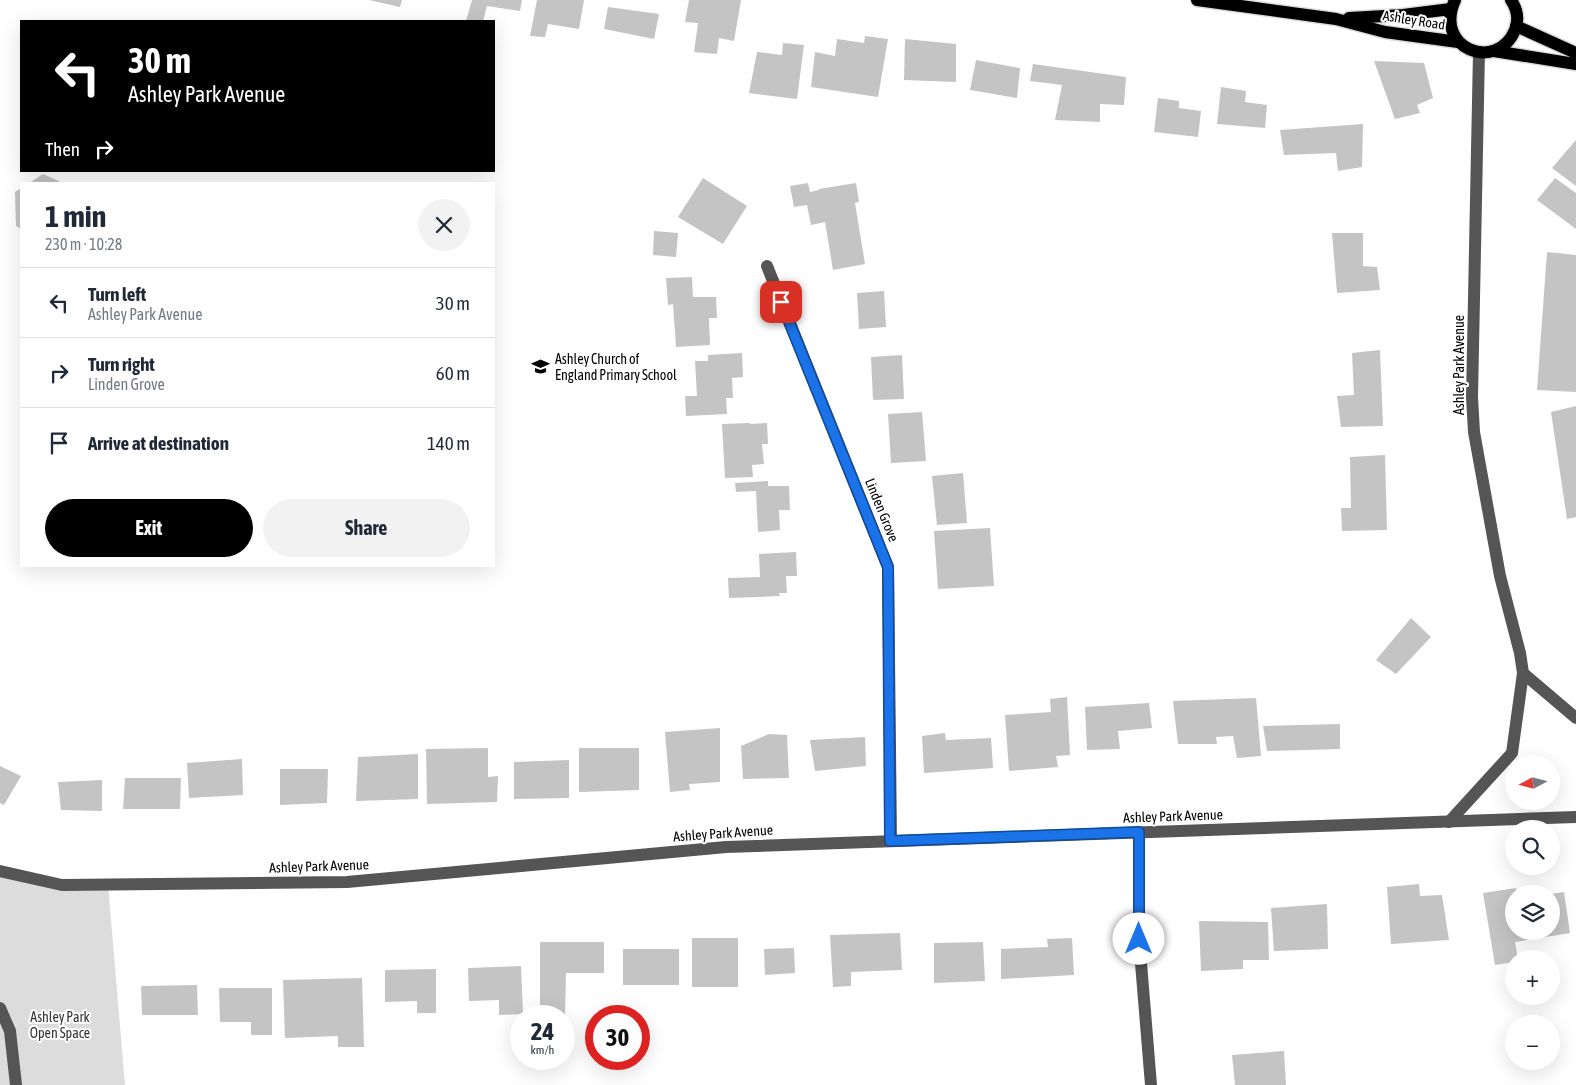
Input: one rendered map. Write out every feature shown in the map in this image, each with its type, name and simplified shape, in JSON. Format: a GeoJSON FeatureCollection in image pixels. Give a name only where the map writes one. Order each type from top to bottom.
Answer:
{"type":"FeatureCollection","features":[{"type":"Feature","properties":{"kind":"main road","name":"Ashley Road"},"geometry":{"type":"LineString","coordinates":[[1197,0],[1336,19],[1384,32],[1458,42],[1468,49],[1479,52]]}},
{"type":"Feature","properties":{"kind":"main road"},"geometry":{"type":"LineString","coordinates":[[1494,51],[1504,46],[1512,37],[1516,26],[1517,14],[1514,1]]}},
{"type":"Feature","properties":{"kind":"main road","name":"Ashley Road"},"geometry":{"type":"LineString","coordinates":[[1336,19],[1381,17],[1453,5]]}},
{"type":"Feature","properties":{"kind":"main road"},"geometry":{"type":"LineString","coordinates":[[1453,5],[1450,21],[1452,33],[1458,42]]}},
{"type":"Feature","properties":{"kind":"main road"},"geometry":{"type":"LineString","coordinates":[[1516,26],[1576,53]]}},
{"type":"Feature","properties":{"kind":"main road"},"geometry":{"type":"LineString","coordinates":[[1479,52],[1494,51],[1576,64]]}},
{"type":"Feature","properties":{"kind":"street","name":"Ashley Park Avenue"},"geometry":{"type":"LineString","coordinates":[[1449,822],[1512,753],[1523,673],[1516,633],[1500,576],[1472,414],[1479,52]]}},
{"type":"Feature","properties":{"kind":"street","name":"Linden Grove"},"geometry":{"type":"LineString","coordinates":[[767,266],[888,567],[890,841]]}},
{"type":"Feature","properties":{"kind":"street"},"geometry":{"type":"LineString","coordinates":[[1523,673],[1576,718]]}},
{"type":"Feature","properties":{"kind":"street","name":"Ashley Park Avenue"},"geometry":{"type":"LineString","coordinates":[[0,871],[62,885],[347,882],[726,847],[1576,817]]}},
{"type":"Feature","properties":{"kind":"street"},"geometry":{"type":"LineString","coordinates":[[1139,832],[1139,939],[1151,1085]]}},
{"type":"Feature","properties":{"kind":"street"},"geometry":{"type":"LineString","coordinates":[[0,1008],[10,1031],[16,1085]]}},
{"type":"Feature","properties":{"kind":"green space","name":"Ashley Park Open Space"},"geometry":{"type":"Polygon","coordinates":[[[0,875],[108,884],[125,1085],[0,1085],[0,875]]]}},
{"type":"Feature","properties":{"kind":"building"},"geometry":{"type":"Polygon","coordinates":[[[369,0],[402,0],[400,7],[369,0]]]}},
{"type":"Feature","properties":{"kind":"building"},"geometry":{"type":"Polygon","coordinates":[[[472,0],[522,0],[520,11],[487,6],[483,20],[466,20],[472,0]]]}},
{"type":"Feature","properties":{"kind":"building"},"geometry":{"type":"Polygon","coordinates":[[[537,0],[584,0],[579,29],[548,24],[545,37],[530,36],[537,0]]]}},
{"type":"Feature","properties":{"kind":"building"},"geometry":{"type":"Polygon","coordinates":[[[689,0],[741,0],[734,41],[719,38],[717,54],[694,52],[698,23],[685,22],[689,0]]]}},
{"type":"Feature","properties":{"kind":"building"},"geometry":{"type":"Polygon","coordinates":[[[608,7],[659,14],[654,39],[604,29],[608,7]]]}},
{"type":"Feature","properties":{"kind":"building"},"geometry":{"type":"Polygon","coordinates":[[[865,36],[888,39],[878,97],[811,87],[815,52],[835,56],[837,39],[864,43],[865,36]]]}},
{"type":"Feature","properties":{"kind":"building"},"geometry":{"type":"Polygon","coordinates":[[[905,39],[956,44],[956,82],[904,80],[905,39]]]}},
{"type":"Feature","properties":{"kind":"building"},"geometry":{"type":"Polygon","coordinates":[[[783,43],[804,45],[797,99],[749,93],[757,52],[782,55],[783,43]]]}},
{"type":"Feature","properties":{"kind":"building"},"geometry":{"type":"Polygon","coordinates":[[[976,60],[1020,68],[1017,98],[970,90],[976,60]]]}},
{"type":"Feature","properties":{"kind":"building"},"geometry":{"type":"Polygon","coordinates":[[[1374,61],[1424,63],[1433,98],[1417,105],[1420,113],[1395,119],[1374,61]]]}},
{"type":"Feature","properties":{"kind":"building"},"geometry":{"type":"Polygon","coordinates":[[[1033,64],[1126,77],[1124,105],[1100,104],[1100,122],[1055,120],[1062,85],[1030,81],[1033,64]]]}},
{"type":"Feature","properties":{"kind":"building"},"geometry":{"type":"Polygon","coordinates":[[[1221,87],[1246,91],[1245,102],[1267,105],[1265,128],[1217,124],[1221,87]]]}},
{"type":"Feature","properties":{"kind":"building"},"geometry":{"type":"Polygon","coordinates":[[[1158,98],[1179,101],[1179,108],[1201,111],[1198,137],[1154,132],[1158,98]]]}},
{"type":"Feature","properties":{"kind":"building"},"geometry":{"type":"Polygon","coordinates":[[[1363,124],[1362,167],[1338,171],[1336,153],[1284,155],[1280,130],[1363,124]]]}},
{"type":"Feature","properties":{"kind":"building"},"geometry":{"type":"Polygon","coordinates":[[[1576,140],[1576,186],[1552,168],[1576,140]]]}},
{"type":"Feature","properties":{"kind":"building"},"geometry":{"type":"Polygon","coordinates":[[[43,174],[61,182],[31,182],[43,174]]]}},
{"type":"Feature","properties":{"kind":"building"},"geometry":{"type":"Polygon","coordinates":[[[703,178],[747,206],[723,244],[678,217],[703,178]]]}},
{"type":"Feature","properties":{"kind":"building"},"geometry":{"type":"Polygon","coordinates":[[[1555,178],[1576,193],[1576,229],[1537,200],[1555,178]]]}},
{"type":"Feature","properties":{"kind":"building"},"geometry":{"type":"Polygon","coordinates":[[[808,183],[810,192],[856,183],[859,202],[855,203],[865,264],[833,270],[825,222],[811,225],[807,205],[794,207],[790,186],[808,183]]]}},
{"type":"Feature","properties":{"kind":"building"},"geometry":{"type":"Polygon","coordinates":[[[20,189],[20,228],[16,226],[15,192],[20,189]]]}},
{"type":"Feature","properties":{"kind":"building"},"geometry":{"type":"Polygon","coordinates":[[[654,231],[678,233],[676,257],[653,255],[654,231]]]}},
{"type":"Feature","properties":{"kind":"building"},"geometry":{"type":"Polygon","coordinates":[[[1332,233],[1363,233],[1363,266],[1377,267],[1380,290],[1337,293],[1332,233]]]}},
{"type":"Feature","properties":{"kind":"building"},"geometry":{"type":"Polygon","coordinates":[[[1547,252],[1576,255],[1576,392],[1537,390],[1547,252]]]}},
{"type":"Feature","properties":{"kind":"building"},"geometry":{"type":"Polygon","coordinates":[[[692,277],[693,297],[716,297],[717,318],[709,318],[710,345],[676,347],[673,304],[668,305],[666,278],[692,277]]]}},
{"type":"Feature","properties":{"kind":"building"},"geometry":{"type":"Polygon","coordinates":[[[884,291],[886,327],[859,329],[857,293],[884,291]]]}},
{"type":"Feature","properties":{"kind":"building"},"geometry":{"type":"Polygon","coordinates":[[[1380,350],[1383,426],[1341,427],[1337,396],[1354,395],[1352,353],[1380,350]]]}},
{"type":"Feature","properties":{"kind":"building"},"geometry":{"type":"Polygon","coordinates":[[[742,353],[743,377],[732,378],[733,398],[726,398],[727,414],[686,416],[685,396],[697,396],[695,361],[708,361],[708,355],[742,353]]]}},
{"type":"Feature","properties":{"kind":"building"},"geometry":{"type":"Polygon","coordinates":[[[902,355],[904,399],[873,400],[871,357],[902,355]]]}},
{"type":"Feature","properties":{"kind":"building"},"geometry":{"type":"Polygon","coordinates":[[[1576,406],[1576,517],[1567,519],[1551,412],[1576,406]]]}},
{"type":"Feature","properties":{"kind":"building"},"geometry":{"type":"Polygon","coordinates":[[[922,412],[926,461],[891,463],[888,414],[922,412]]]}},
{"type":"Feature","properties":{"kind":"building"},"geometry":{"type":"Polygon","coordinates":[[[767,423],[768,444],[762,444],[764,464],[752,465],[753,477],[725,478],[722,424],[767,423]]]}},
{"type":"Feature","properties":{"kind":"building"},"geometry":{"type":"Polygon","coordinates":[[[1385,455],[1387,530],[1342,531],[1341,508],[1351,508],[1350,457],[1385,455]]]}},
{"type":"Feature","properties":{"kind":"building"},"geometry":{"type":"Polygon","coordinates":[[[963,473],[967,523],[937,525],[932,476],[963,473]]]}},
{"type":"Feature","properties":{"kind":"building"},"geometry":{"type":"Polygon","coordinates":[[[768,481],[768,486],[789,486],[790,510],[779,510],[780,530],[758,532],[756,491],[736,492],[735,483],[768,481]]]}},
{"type":"Feature","properties":{"kind":"building"},"geometry":{"type":"Polygon","coordinates":[[[990,528],[994,586],[938,589],[934,531],[990,528]]]}},
{"type":"Feature","properties":{"kind":"building"},"geometry":{"type":"Polygon","coordinates":[[[796,552],[797,576],[786,576],[787,593],[779,593],[780,596],[729,598],[728,578],[760,577],[759,554],[796,552]]]}},
{"type":"Feature","properties":{"kind":"building"},"geometry":{"type":"Polygon","coordinates":[[[1411,618],[1431,637],[1396,674],[1376,660],[1411,618]]]}},
{"type":"Feature","properties":{"kind":"building"},"geometry":{"type":"Polygon","coordinates":[[[1067,697],[1070,755],[1056,756],[1058,767],[1009,771],[1005,715],[1051,712],[1050,699],[1067,697]]]}},
{"type":"Feature","properties":{"kind":"building"},"geometry":{"type":"Polygon","coordinates":[[[1256,698],[1261,756],[1237,758],[1233,736],[1216,737],[1217,744],[1178,744],[1173,701],[1256,698]]]}},
{"type":"Feature","properties":{"kind":"building"},"geometry":{"type":"Polygon","coordinates":[[[1149,703],[1152,728],[1118,731],[1120,749],[1087,750],[1085,707],[1149,703]]]}},
{"type":"Feature","properties":{"kind":"building"},"geometry":{"type":"Polygon","coordinates":[[[1340,724],[1340,749],[1267,751],[1263,726],[1340,724]]]}},
{"type":"Feature","properties":{"kind":"building"},"geometry":{"type":"Polygon","coordinates":[[[720,728],[720,782],[689,784],[690,790],[670,792],[665,732],[720,728]]]}},
{"type":"Feature","properties":{"kind":"building"},"geometry":{"type":"Polygon","coordinates":[[[945,733],[946,740],[991,738],[993,768],[924,773],[922,736],[945,733]]]}},
{"type":"Feature","properties":{"kind":"building"},"geometry":{"type":"Polygon","coordinates":[[[769,734],[787,735],[789,778],[743,779],[741,746],[769,734]]]}},
{"type":"Feature","properties":{"kind":"building"},"geometry":{"type":"Polygon","coordinates":[[[865,737],[866,766],[815,771],[810,740],[865,737]]]}},
{"type":"Feature","properties":{"kind":"building"},"geometry":{"type":"Polygon","coordinates":[[[488,748],[488,777],[498,776],[497,802],[427,804],[426,749],[488,748]]]}},
{"type":"Feature","properties":{"kind":"building"},"geometry":{"type":"Polygon","coordinates":[[[579,748],[639,748],[639,790],[579,792],[579,748]]]}},
{"type":"Feature","properties":{"kind":"building"},"geometry":{"type":"Polygon","coordinates":[[[418,754],[418,799],[356,801],[358,757],[418,754]]]}},
{"type":"Feature","properties":{"kind":"building"},"geometry":{"type":"Polygon","coordinates":[[[242,759],[243,795],[189,798],[187,763],[242,759]]]}},
{"type":"Feature","properties":{"kind":"building"},"geometry":{"type":"Polygon","coordinates":[[[569,760],[569,798],[514,799],[514,762],[569,760]]]}},
{"type":"Feature","properties":{"kind":"building"},"geometry":{"type":"Polygon","coordinates":[[[0,766],[21,776],[4,805],[0,803],[0,766]]]}},
{"type":"Feature","properties":{"kind":"building"},"geometry":{"type":"Polygon","coordinates":[[[280,769],[328,769],[327,803],[280,805],[280,769]]]}},
{"type":"Feature","properties":{"kind":"building"},"geometry":{"type":"Polygon","coordinates":[[[125,778],[181,778],[180,809],[123,809],[125,778]]]}},
{"type":"Feature","properties":{"kind":"building"},"geometry":{"type":"Polygon","coordinates":[[[102,780],[102,811],[61,810],[58,782],[102,780]]]}},
{"type":"Feature","properties":{"kind":"building"},"geometry":{"type":"Polygon","coordinates":[[[1419,884],[1420,896],[1442,895],[1449,940],[1391,944],[1387,887],[1419,884]]]}},
{"type":"Feature","properties":{"kind":"building"},"geometry":{"type":"Polygon","coordinates":[[[1505,890],[1505,940],[1527,940],[1515,942],[1516,950],[1505,950],[1505,963],[1495,965],[1483,893],[1505,890]]]}},
{"type":"Feature","properties":{"kind":"building"},"geometry":{"type":"Polygon","coordinates":[[[1564,892],[1570,933],[1560,935],[1560,893],[1564,892]]]}},
{"type":"Feature","properties":{"kind":"building"},"geometry":{"type":"Polygon","coordinates":[[[1327,904],[1328,949],[1274,951],[1271,908],[1327,904]]]}},
{"type":"Feature","properties":{"kind":"building"},"geometry":{"type":"Polygon","coordinates":[[[1199,921],[1268,922],[1269,960],[1243,960],[1243,969],[1201,971],[1199,921]]]}},
{"type":"Feature","properties":{"kind":"building"},"geometry":{"type":"Polygon","coordinates":[[[900,933],[902,970],[851,972],[851,986],[833,987],[830,935],[900,933]]]}},
{"type":"Feature","properties":{"kind":"building"},"geometry":{"type":"Polygon","coordinates":[[[692,938],[738,938],[738,987],[692,987],[692,938]]]}},
{"type":"Feature","properties":{"kind":"building"},"geometry":{"type":"Polygon","coordinates":[[[1072,938],[1074,975],[1001,979],[1001,949],[1048,947],[1047,939],[1072,938]]]}},
{"type":"Feature","properties":{"kind":"building"},"geometry":{"type":"Polygon","coordinates":[[[540,942],[604,942],[604,973],[566,973],[565,1005],[540,1005],[540,942]]]}},
{"type":"Feature","properties":{"kind":"building"},"geometry":{"type":"Polygon","coordinates":[[[983,942],[985,981],[934,983],[934,943],[983,942]]]}},
{"type":"Feature","properties":{"kind":"building"},"geometry":{"type":"Polygon","coordinates":[[[794,948],[795,973],[765,975],[764,949],[794,948]]]}},
{"type":"Feature","properties":{"kind":"building"},"geometry":{"type":"Polygon","coordinates":[[[623,949],[679,949],[679,985],[623,985],[623,949]]]}},
{"type":"Feature","properties":{"kind":"building"},"geometry":{"type":"Polygon","coordinates":[[[521,966],[523,1005],[510,1005],[510,1015],[499,1015],[499,1000],[469,1001],[468,968],[521,966]]]}},
{"type":"Feature","properties":{"kind":"building"},"geometry":{"type":"Polygon","coordinates":[[[436,969],[436,1013],[417,1013],[417,1001],[385,1002],[385,970],[436,969]]]}},
{"type":"Feature","properties":{"kind":"building"},"geometry":{"type":"Polygon","coordinates":[[[362,978],[364,1047],[338,1047],[338,1036],[285,1038],[283,980],[362,978]]]}},
{"type":"Feature","properties":{"kind":"building"},"geometry":{"type":"Polygon","coordinates":[[[197,985],[198,1015],[142,1015],[141,986],[197,985]]]}},
{"type":"Feature","properties":{"kind":"building"},"geometry":{"type":"Polygon","coordinates":[[[219,988],[272,988],[272,1035],[251,1035],[251,1022],[220,1022],[219,988]]]}},
{"type":"Feature","properties":{"kind":"building"},"geometry":{"type":"Polygon","coordinates":[[[1284,1051],[1286,1085],[1235,1085],[1232,1055],[1284,1051]]]}},
{"type":"Feature","properties":{"kind":"place","name":"Ashley Church of England Primary School"},"geometry":{"type":"Point","coordinates":[541,367]}},
{"type":"Feature","properties":{"kind":"route"},"geometry":{"type":"LineString","coordinates":[[781,302],[888,567],[890,841],[1139,832],[1139,939]]}}]}
